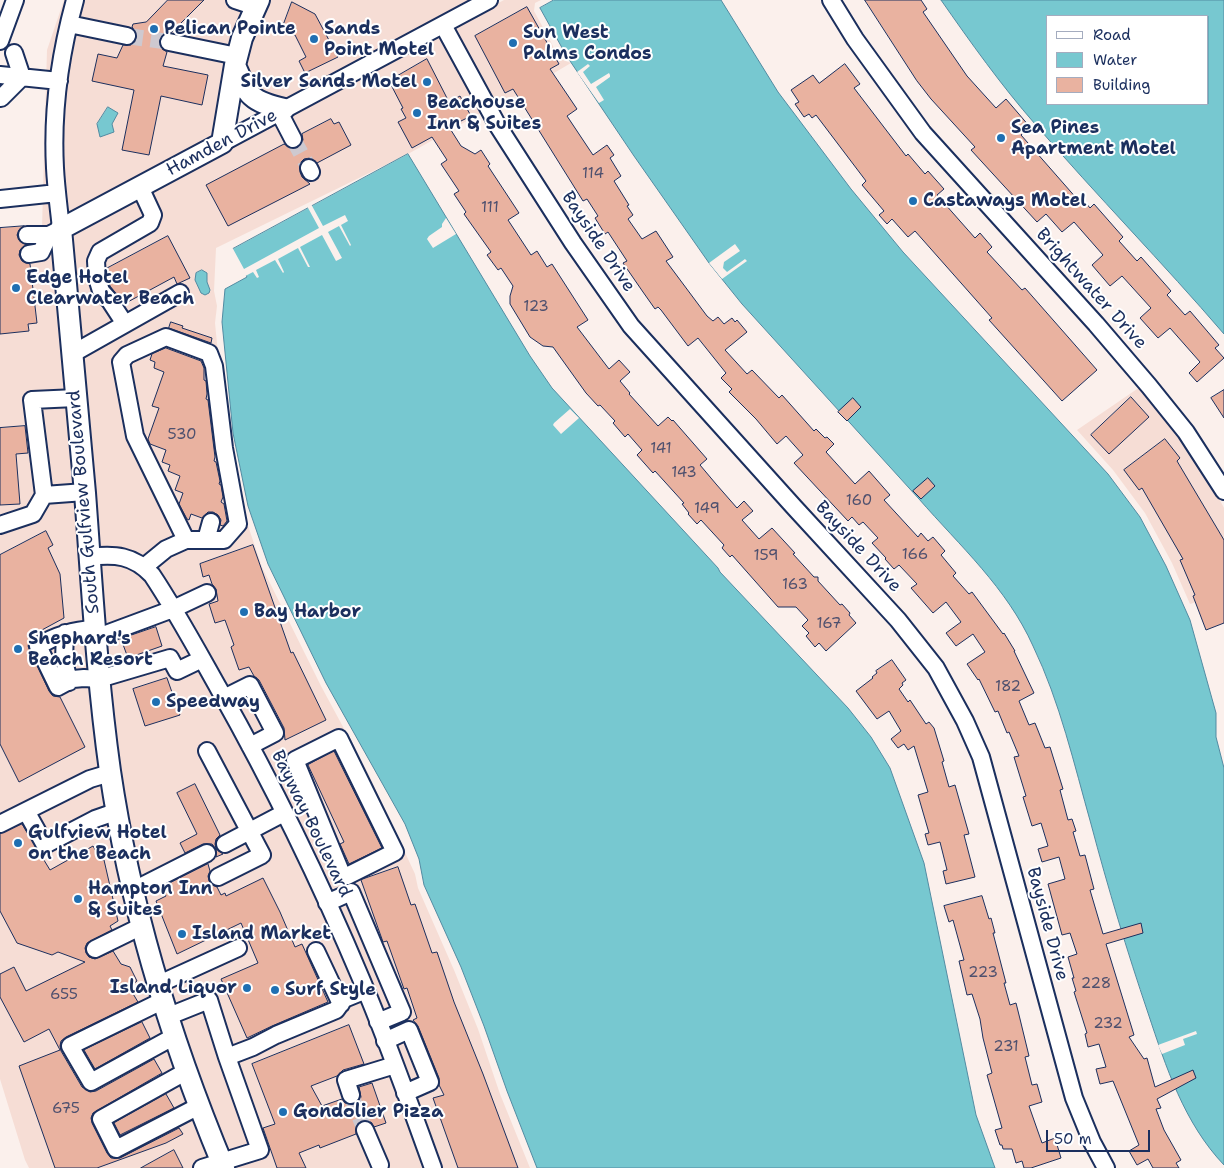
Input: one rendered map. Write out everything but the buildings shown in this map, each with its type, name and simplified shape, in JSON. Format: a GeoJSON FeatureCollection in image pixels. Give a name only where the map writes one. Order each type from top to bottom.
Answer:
{"type":"FeatureCollection","features":[{"type":"Feature","properties":{"kind":"main road"},"geometry":{"type":"LineString","coordinates":[[222,143],[236,61],[242,38],[257,4]]}},
{"type":"Feature","properties":{"kind":"main road"},"geometry":{"type":"LineString","coordinates":[[236,61],[244,88],[252,97],[282,111]]}},
{"type":"Feature","properties":{"kind":"main road","name":"Hamden Drive"},"geometry":{"type":"LineString","coordinates":[[55,232],[222,143]]}},
{"type":"Feature","properties":{"kind":"main road","name":"South Gulfview Boulevard"},"geometry":{"type":"LineString","coordinates":[[55,232],[72,354],[85,492],[99,679],[110,773],[142,926],[175,1036],[199,1106],[223,1165]]}},
{"type":"Feature","properties":{"kind":"street"},"geometry":{"type":"LineString","coordinates":[[0,41],[15,0]]}},
{"type":"Feature","properties":{"kind":"street","name":"South Gulfview Boulevard"},"geometry":{"type":"LineString","coordinates":[[55,232],[57,193],[54,124],[59,81],[75,0]]}},
{"type":"Feature","properties":{"kind":"street"},"geometry":{"type":"LineString","coordinates":[[235,0],[257,4]]}},
{"type":"Feature","properties":{"kind":"street","name":"Hamden Drive"},"geometry":{"type":"LineString","coordinates":[[222,143],[489,0]]}},
{"type":"Feature","properties":{"kind":"street","name":"Brightwater Drive"},"geometry":{"type":"LineString","coordinates":[[831,0],[855,40],[924,133],[1096,324],[1149,386],[1186,432],[1224,491]]}},
{"type":"Feature","properties":{"kind":"street"},"geometry":{"type":"LineString","coordinates":[[69,24],[127,36]]}},
{"type":"Feature","properties":{"kind":"street","name":"Bayside Drive"},"geometry":{"type":"LineString","coordinates":[[443,25],[498,126],[568,235],[631,326],[898,620],[936,668],[965,722],[981,758],[1074,1098],[1092,1142],[1106,1168]]}},
{"type":"Feature","properties":{"kind":"street"},"geometry":{"type":"LineString","coordinates":[[169,42],[236,61]]}},
{"type":"Feature","properties":{"kind":"street"},"geometry":{"type":"LineString","coordinates":[[14,53],[22,77]]}},
{"type":"Feature","properties":{"kind":"street"},"geometry":{"type":"LineString","coordinates":[[0,75],[59,81]]}},
{"type":"Feature","properties":{"kind":"street"},"geometry":{"type":"LineString","coordinates":[[1,98],[22,77]]}},
{"type":"Feature","properties":{"kind":"street"},"geometry":{"type":"LineString","coordinates":[[282,111],[293,139]]}},
{"type":"Feature","properties":{"kind":"street"},"geometry":{"type":"LineString","coordinates":[[125,324],[101,290],[96,278],[96,261],[100,252],[150,223],[153,215],[140,187]]}},
{"type":"Feature","properties":{"kind":"street"},"geometry":{"type":"LineString","coordinates":[[0,198],[57,193]]}},
{"type":"Feature","properties":{"kind":"street"},"geometry":{"type":"LineString","coordinates":[[27,235],[55,232]]}},
{"type":"Feature","properties":{"kind":"street"},"geometry":{"type":"LineString","coordinates":[[29,254],[40,252],[55,232]]}},
{"type":"Feature","properties":{"kind":"street"},"geometry":{"type":"LineString","coordinates":[[72,354],[180,293]]}},
{"type":"Feature","properties":{"kind":"street"},"geometry":{"type":"LineString","coordinates":[[144,567],[166,549],[186,540],[224,540],[238,524],[224,448],[214,366],[209,353],[185,347],[166,337],[127,355],[121,362],[136,436],[186,540]]}},
{"type":"Feature","properties":{"kind":"street"},"geometry":{"type":"LineString","coordinates":[[0,526],[33,514],[44,495],[32,400],[76,398]]}},
{"type":"Feature","properties":{"kind":"street"},"geometry":{"type":"LineString","coordinates":[[44,495],[85,492]]}},
{"type":"Feature","properties":{"kind":"street"},"geometry":{"type":"LineString","coordinates":[[206,540],[211,522]]}},
{"type":"Feature","properties":{"kind":"street","name":"Bayway Boulevard"},"geometry":{"type":"LineString","coordinates":[[89,557],[113,555],[126,558],[144,567],[173,609],[224,698],[284,812],[366,990],[433,1168]]}},
{"type":"Feature","properties":{"kind":"street"},"geometry":{"type":"LineString","coordinates":[[202,659],[177,671],[170,658],[99,679],[84,678],[58,687],[38,646],[54,637],[79,629],[95,634],[173,609],[207,593]]}},
{"type":"Feature","properties":{"kind":"street"},"geometry":{"type":"LineString","coordinates":[[65,633],[64,660],[69,682]]}},
{"type":"Feature","properties":{"kind":"street"},"geometry":{"type":"LineString","coordinates":[[224,698],[250,685],[275,733],[250,746]]}},
{"type":"Feature","properties":{"kind":"street"},"geometry":{"type":"LineString","coordinates":[[339,738],[395,852],[347,876],[342,872],[295,760],[339,738]]}},
{"type":"Feature","properties":{"kind":"street"},"geometry":{"type":"LineString","coordinates":[[207,751],[262,855],[218,876]]}},
{"type":"Feature","properties":{"kind":"street"},"geometry":{"type":"LineString","coordinates":[[0,824],[90,779],[110,773]]}},
{"type":"Feature","properties":{"kind":"street"},"geometry":{"type":"LineString","coordinates":[[26,811],[45,845],[95,819],[118,811]]}},
{"type":"Feature","properties":{"kind":"street"},"geometry":{"type":"LineString","coordinates":[[225,844],[284,812]]}},
{"type":"Feature","properties":{"kind":"street"},"geometry":{"type":"LineString","coordinates":[[134,890],[208,853]]}},
{"type":"Feature","properties":{"kind":"street"},"geometry":{"type":"LineString","coordinates":[[318,883],[342,872]]}},
{"type":"Feature","properties":{"kind":"street"},"geometry":{"type":"LineString","coordinates":[[327,903],[351,892],[402,1012],[378,1022]]}},
{"type":"Feature","properties":{"kind":"street"},"geometry":{"type":"LineString","coordinates":[[95,949],[142,926]]}},
{"type":"Feature","properties":{"kind":"street"},"geometry":{"type":"LineString","coordinates":[[175,1036],[91,1082],[70,1046],[164,1000],[238,948]]}},
{"type":"Feature","properties":{"kind":"street"},"geometry":{"type":"LineString","coordinates":[[316,951],[341,1004]]}},
{"type":"Feature","properties":{"kind":"street"},"geometry":{"type":"LineString","coordinates":[[227,1056],[253,1047],[276,1035],[336,1010],[344,999],[366,990]]}},
{"type":"Feature","properties":{"kind":"street"},"geometry":{"type":"LineString","coordinates":[[164,1000],[208,1000],[260,1150],[223,1165],[202,1168]]}},
{"type":"Feature","properties":{"kind":"street"},"geometry":{"type":"LineString","coordinates":[[385,1040],[409,1030],[430,1082],[405,1093]]}},
{"type":"Feature","properties":{"kind":"street"},"geometry":{"type":"LineString","coordinates":[[351,1095],[346,1080],[395,1065]]}},
{"type":"Feature","properties":{"kind":"street"},"geometry":{"type":"LineString","coordinates":[[187,1071],[101,1119],[116,1149],[199,1106]]}},
{"type":"Feature","properties":{"kind":"street"},"geometry":{"type":"LineString","coordinates":[[365,1130],[380,1165]]}},
{"type":"Feature","properties":{"kind":"shaded area"},"geometry":{"type":"Polygon","coordinates":[[[64,0],[67,0],[54,56],[47,124],[53,232],[93,703],[216,1168],[29,1168],[0,1079],[0,232],[42,228],[47,50],[64,0]]]}},
{"type":"Feature","properties":{"kind":"shaded area"},"geometry":{"type":"Polygon","coordinates":[[[83,0],[251,0],[216,138],[67,218],[62,123],[70,56],[83,0]]]}},
{"type":"Feature","properties":{"kind":"shaded area"},"geometry":{"type":"Polygon","coordinates":[[[267,0],[474,0],[284,101],[258,91],[243,64],[249,40],[267,0]]]}},
{"type":"Feature","properties":{"kind":"shaded area"},"geometry":{"type":"Polygon","coordinates":[[[504,0],[541,0],[535,3],[534,11],[560,59],[571,63],[498,106],[454,27],[504,0]]]}},
{"type":"Feature","properties":{"kind":"shaded area"},"geometry":{"type":"Polygon","coordinates":[[[439,35],[481,113],[408,154],[216,248],[214,291],[217,306],[215,323],[226,435],[242,508],[262,567],[321,686],[369,775],[415,874],[418,888],[478,1029],[500,1094],[530,1168],[442,1168],[415,1094],[315,856],[235,701],[195,630],[158,570],[150,561],[128,550],[114,547],[97,548],[69,233],[224,150],[229,150],[229,147],[439,35]]]}},
{"type":"Feature","properties":{"kind":"shaded area"},"geometry":{"type":"Polygon","coordinates":[[[1140,387],[1180,437],[1214,489],[1224,508],[1224,594],[1190,604],[1172,563],[1145,513],[1113,470],[1077,430],[1140,387]]]}},
{"type":"Feature","properties":{"kind":"shaded area"},"geometry":{"type":"Polygon","coordinates":[[[98,563],[123,565],[139,573],[145,580],[181,638],[257,774],[301,864],[355,985],[425,1168],[233,1168],[181,1029],[147,912],[118,771],[98,563]]]}},
{"type":"Feature","properties":{"kind":"water"},"geometry":{"type":"Polygon","coordinates":[[[554,0],[721,0],[778,92],[851,189],[903,252],[1108,474],[1140,517],[1166,566],[1190,620],[1216,713],[1216,737],[1224,768],[1224,1165],[1210,1149],[1187,1113],[1169,1074],[1118,919],[1059,711],[1043,667],[1022,625],[1010,605],[982,568],[742,304],[709,263],[566,55],[540,8],[554,0]]]}},
{"type":"Feature","properties":{"kind":"water"},"geometry":{"type":"Polygon","coordinates":[[[941,0],[1224,0],[1224,334],[1035,124],[975,48],[941,0]]]}},
{"type":"Feature","properties":{"kind":"water"},"geometry":{"type":"Polygon","coordinates":[[[108,107],[118,113],[112,124],[114,132],[100,137],[97,124],[108,107]]]}},
{"type":"Feature","properties":{"kind":"water"},"geometry":{"type":"Polygon","coordinates":[[[408,154],[530,356],[552,388],[720,572],[848,708],[871,737],[890,768],[924,863],[976,1115],[995,1168],[537,1168],[461,967],[424,885],[419,859],[405,824],[326,683],[268,564],[248,506],[233,433],[222,322],[225,289],[247,277],[231,250],[408,154]]]}},
{"type":"Feature","properties":{"kind":"water"},"geometry":{"type":"Polygon","coordinates":[[[202,270],[207,273],[207,282],[210,290],[205,295],[201,293],[195,280],[196,273],[202,270]]]}},
{"type":"Feature","properties":{"kind":"pier"},"geometry":{"type":"Polygon","coordinates":[[[588,64],[590,66],[583,72],[591,84],[609,73],[610,75],[610,77],[596,87],[604,100],[599,103],[577,72],[588,64]]]}},
{"type":"Feature","properties":{"kind":"pier"},"geometry":{"type":"Polygon","coordinates":[[[311,204],[323,226],[345,215],[348,221],[341,225],[350,246],[339,226],[328,232],[342,258],[336,261],[322,235],[300,247],[310,267],[308,267],[298,248],[278,259],[283,273],[275,260],[256,270],[259,277],[257,278],[253,272],[230,284],[243,276],[229,248],[232,247],[244,269],[319,228],[307,206],[311,204]]]}},
{"type":"Feature","properties":{"kind":"pier"},"geometry":{"type":"Polygon","coordinates":[[[446,218],[456,234],[433,248],[427,239],[442,227],[446,218]]]}},
{"type":"Feature","properties":{"kind":"pier"},"geometry":{"type":"Polygon","coordinates":[[[735,244],[740,251],[724,262],[723,268],[727,272],[745,259],[747,261],[722,279],[709,263],[735,244]]]}},
{"type":"Feature","properties":{"kind":"pier"},"geometry":{"type":"Polygon","coordinates":[[[570,409],[579,418],[561,434],[553,425],[570,409]]]}},
{"type":"Feature","properties":{"kind":"pier"},"geometry":{"type":"Polygon","coordinates":[[[1196,1031],[1197,1034],[1183,1039],[1185,1045],[1162,1054],[1158,1045],[1196,1031]]]}},
{"type":"Feature","properties":{"kind":"tunnel"},"geometry":{"type":"LineString","coordinates":[[127,36],[169,42]]}},
{"type":"Feature","properties":{"kind":"tunnel"},"geometry":{"type":"LineString","coordinates":[[293,139],[309,168]]}},
{"type":"Feature","properties":{"kind":"tunnel"},"geometry":{"type":"LineString","coordinates":[[351,1095],[365,1130]]}},
{"type":"Feature","properties":{"kind":"place","name":"Pelican Pointe"},"geometry":{"type":"Point","coordinates":[154,29]}},
{"type":"Feature","properties":{"kind":"place","name":"Sands Point Motel"},"geometry":{"type":"Point","coordinates":[314,39]}},
{"type":"Feature","properties":{"kind":"place","name":"Sun West Palms Condos"},"geometry":{"type":"Point","coordinates":[513,43]}},
{"type":"Feature","properties":{"kind":"place","name":"Silver Sands Motel"},"geometry":{"type":"Point","coordinates":[427,82]}},
{"type":"Feature","properties":{"kind":"place","name":"Beachouse Inn & Suites"},"geometry":{"type":"Point","coordinates":[417,113]}},
{"type":"Feature","properties":{"kind":"place","name":"Sea Pines Apartment Motel"},"geometry":{"type":"Point","coordinates":[1001,138]}},
{"type":"Feature","properties":{"kind":"place","name":"Castaways Motel"},"geometry":{"type":"Point","coordinates":[913,201]}},
{"type":"Feature","properties":{"kind":"place","name":"Edge Hotel Clearwater Beach"},"geometry":{"type":"Point","coordinates":[16,288]}},
{"type":"Feature","properties":{"kind":"place","name":"Bay Harbor"},"geometry":{"type":"Point","coordinates":[244,612]}},
{"type":"Feature","properties":{"kind":"place","name":"Shephard's Beach Resort"},"geometry":{"type":"Point","coordinates":[18,649]}},
{"type":"Feature","properties":{"kind":"place","name":"Speedway"},"geometry":{"type":"Point","coordinates":[156,702]}},
{"type":"Feature","properties":{"kind":"place","name":"Gulfview Hotel on the Beach"},"geometry":{"type":"Point","coordinates":[18,843]}},
{"type":"Feature","properties":{"kind":"place","name":"Hampton Inn & Suites"},"geometry":{"type":"Point","coordinates":[78,899]}},
{"type":"Feature","properties":{"kind":"place","name":"Island Market"},"geometry":{"type":"Point","coordinates":[182,934]}},
{"type":"Feature","properties":{"kind":"place","name":"Island Liquor"},"geometry":{"type":"Point","coordinates":[247,988]}},
{"type":"Feature","properties":{"kind":"place","name":"Surf Style"},"geometry":{"type":"Point","coordinates":[275,990]}},
{"type":"Feature","properties":{"kind":"place","name":"Gondolier Pizza"},"geometry":{"type":"Point","coordinates":[283,1112]}}]}
